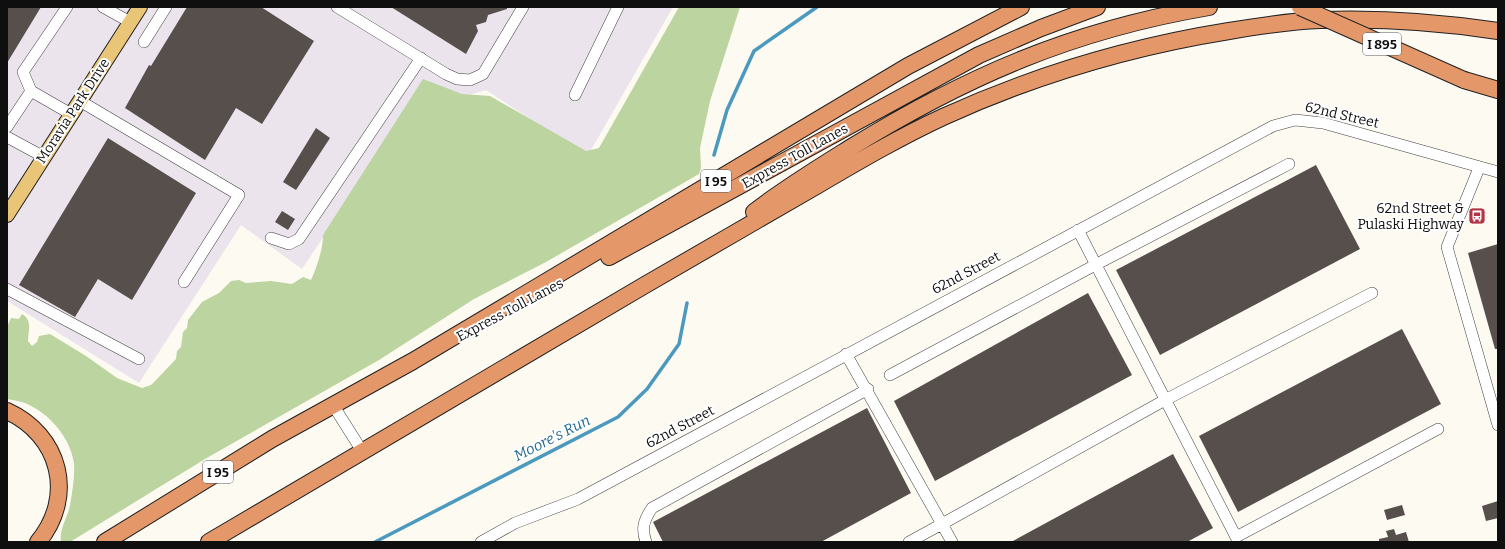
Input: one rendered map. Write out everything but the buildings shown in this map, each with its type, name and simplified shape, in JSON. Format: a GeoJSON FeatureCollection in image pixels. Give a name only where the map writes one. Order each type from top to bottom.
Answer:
{"type":"FeatureCollection","features":[{"type":"Feature","properties":{"kind":"highway","name":"I 95"},"geometry":{"type":"LineString","coordinates":[[105,542],[272,439],[413,361],[908,66],[1021,7]]}},
{"type":"Feature","properties":{"kind":"highway","name":"Express Toll Lanes"},"geometry":{"type":"LineString","coordinates":[[413,361],[764,173],[979,55],[1041,28],[1097,7]]}},
{"type":"Feature","properties":{"kind":"highway","name":"Express Toll Lanes"},"geometry":{"type":"LineString","coordinates":[[715,245],[761,206],[788,187],[897,120],[966,83],[1024,58],[1080,38],[1158,16],[1209,7]]}},
{"type":"Feature","properties":{"kind":"highway","name":"I 895"},"geometry":{"type":"LineString","coordinates":[[1300,7],[1464,80],[1498,90]]}},
{"type":"Feature","properties":{"kind":"highway"},"geometry":{"type":"LineString","coordinates":[[209,542],[362,450],[854,164],[940,118],[1012,87],[1050,73],[1127,51],[1184,38],[1318,20],[1421,22],[1498,32]]}},
{"type":"Feature","properties":{"kind":"highway"},"geometry":{"type":"LineString","coordinates":[[7,411],[24,420],[37,430],[47,443],[55,460],[59,489],[56,510],[50,525],[38,542]]}},
{"type":"Feature","properties":{"kind":"main road","name":"Moravia Park Drive"},"geometry":{"type":"LineString","coordinates":[[7,215],[140,7]]}},
{"type":"Feature","properties":{"kind":"street"},"geometry":{"type":"LineString","coordinates":[[67,7],[23,72],[31,91],[71,114]]}},
{"type":"Feature","properties":{"kind":"street"},"geometry":{"type":"LineString","coordinates":[[103,7],[130,22]]}},
{"type":"Feature","properties":{"kind":"street"},"geometry":{"type":"LineString","coordinates":[[144,42],[166,7]]}},
{"type":"Feature","properties":{"kind":"street"},"geometry":{"type":"LineString","coordinates":[[337,7],[457,79],[470,80],[483,74],[523,7]]}},
{"type":"Feature","properties":{"kind":"street"},"geometry":{"type":"LineString","coordinates":[[575,94],[618,7]]}},
{"type":"Feature","properties":{"kind":"street"},"geometry":{"type":"LineString","coordinates":[[271,238],[289,244],[299,239],[421,58]]}},
{"type":"Feature","properties":{"kind":"street"},"geometry":{"type":"LineString","coordinates":[[7,127],[31,91]]}},
{"type":"Feature","properties":{"kind":"street"},"geometry":{"type":"LineString","coordinates":[[80,101],[239,195],[184,282]]}},
{"type":"Feature","properties":{"kind":"street","name":"62nd Street"},"geometry":{"type":"LineString","coordinates":[[481,542],[516,523],[578,499],[1273,126],[1295,120],[1323,123],[1498,172]]}},
{"type":"Feature","properties":{"kind":"street"},"geometry":{"type":"LineString","coordinates":[[7,137],[44,157]]}},
{"type":"Feature","properties":{"kind":"street"},"geometry":{"type":"LineString","coordinates":[[890,375],[1097,264],[1289,164]]}},
{"type":"Feature","properties":{"kind":"street"},"geometry":{"type":"LineString","coordinates":[[1480,168],[1447,247],[1498,425]]}},
{"type":"Feature","properties":{"kind":"street"},"geometry":{"type":"LineString","coordinates":[[1078,230],[1097,264],[1165,400],[1231,540],[1438,429]]}},
{"type":"Feature","properties":{"kind":"street"},"geometry":{"type":"LineString","coordinates":[[7,289],[138,359]]}},
{"type":"Feature","properties":{"kind":"street"},"geometry":{"type":"LineString","coordinates":[[909,542],[1165,400],[1372,293]]}},
{"type":"Feature","properties":{"kind":"street"},"geometry":{"type":"LineString","coordinates":[[846,354],[868,389],[952,542]]}},
{"type":"Feature","properties":{"kind":"street"},"geometry":{"type":"LineString","coordinates":[[646,542],[642,529],[645,518],[652,508],[868,389]]}},
{"type":"Feature","properties":{"kind":"street"},"geometry":{"type":"LineString","coordinates":[[333,405],[362,450]]}},
{"type":"Feature","properties":{"kind":"shaded area"},"geometry":{"type":"Polygon","coordinates":[[[7,7],[673,7],[587,157],[486,90],[463,97],[426,84],[302,269],[241,225],[139,383],[7,301],[7,7]]]}},
{"type":"Feature","properties":{"kind":"green space"},"geometry":{"type":"Polygon","coordinates":[[[679,7],[740,7],[710,101],[700,148],[701,168],[699,174],[546,262],[474,299],[379,360],[205,459],[70,542],[61,542],[62,528],[70,506],[74,479],[74,463],[72,453],[57,427],[42,413],[25,403],[7,399],[7,327],[11,318],[19,319],[22,314],[28,320],[28,341],[32,346],[37,342],[39,336],[50,334],[86,356],[117,378],[142,388],[151,385],[176,359],[177,351],[181,347],[183,332],[187,328],[188,320],[202,302],[219,293],[231,281],[239,280],[246,283],[271,281],[292,284],[303,277],[311,280],[319,258],[323,235],[423,79],[462,94],[490,96],[586,151],[599,148],[679,7]]]}},
{"type":"Feature","properties":{"kind":"waterway","name":"Moore's Run"},"geometry":{"type":"LineString","coordinates":[[714,155],[727,110],[754,51],[817,7]]}},
{"type":"Feature","properties":{"kind":"waterway","name":"Moore's Run"},"geometry":{"type":"LineString","coordinates":[[375,542],[618,417],[647,389],[679,344],[687,303]]}},
{"type":"Feature","properties":{"kind":"place","name":"62nd Street & Pulaski Highway"},"geometry":{"type":"Point","coordinates":[1477,216]}}]}
